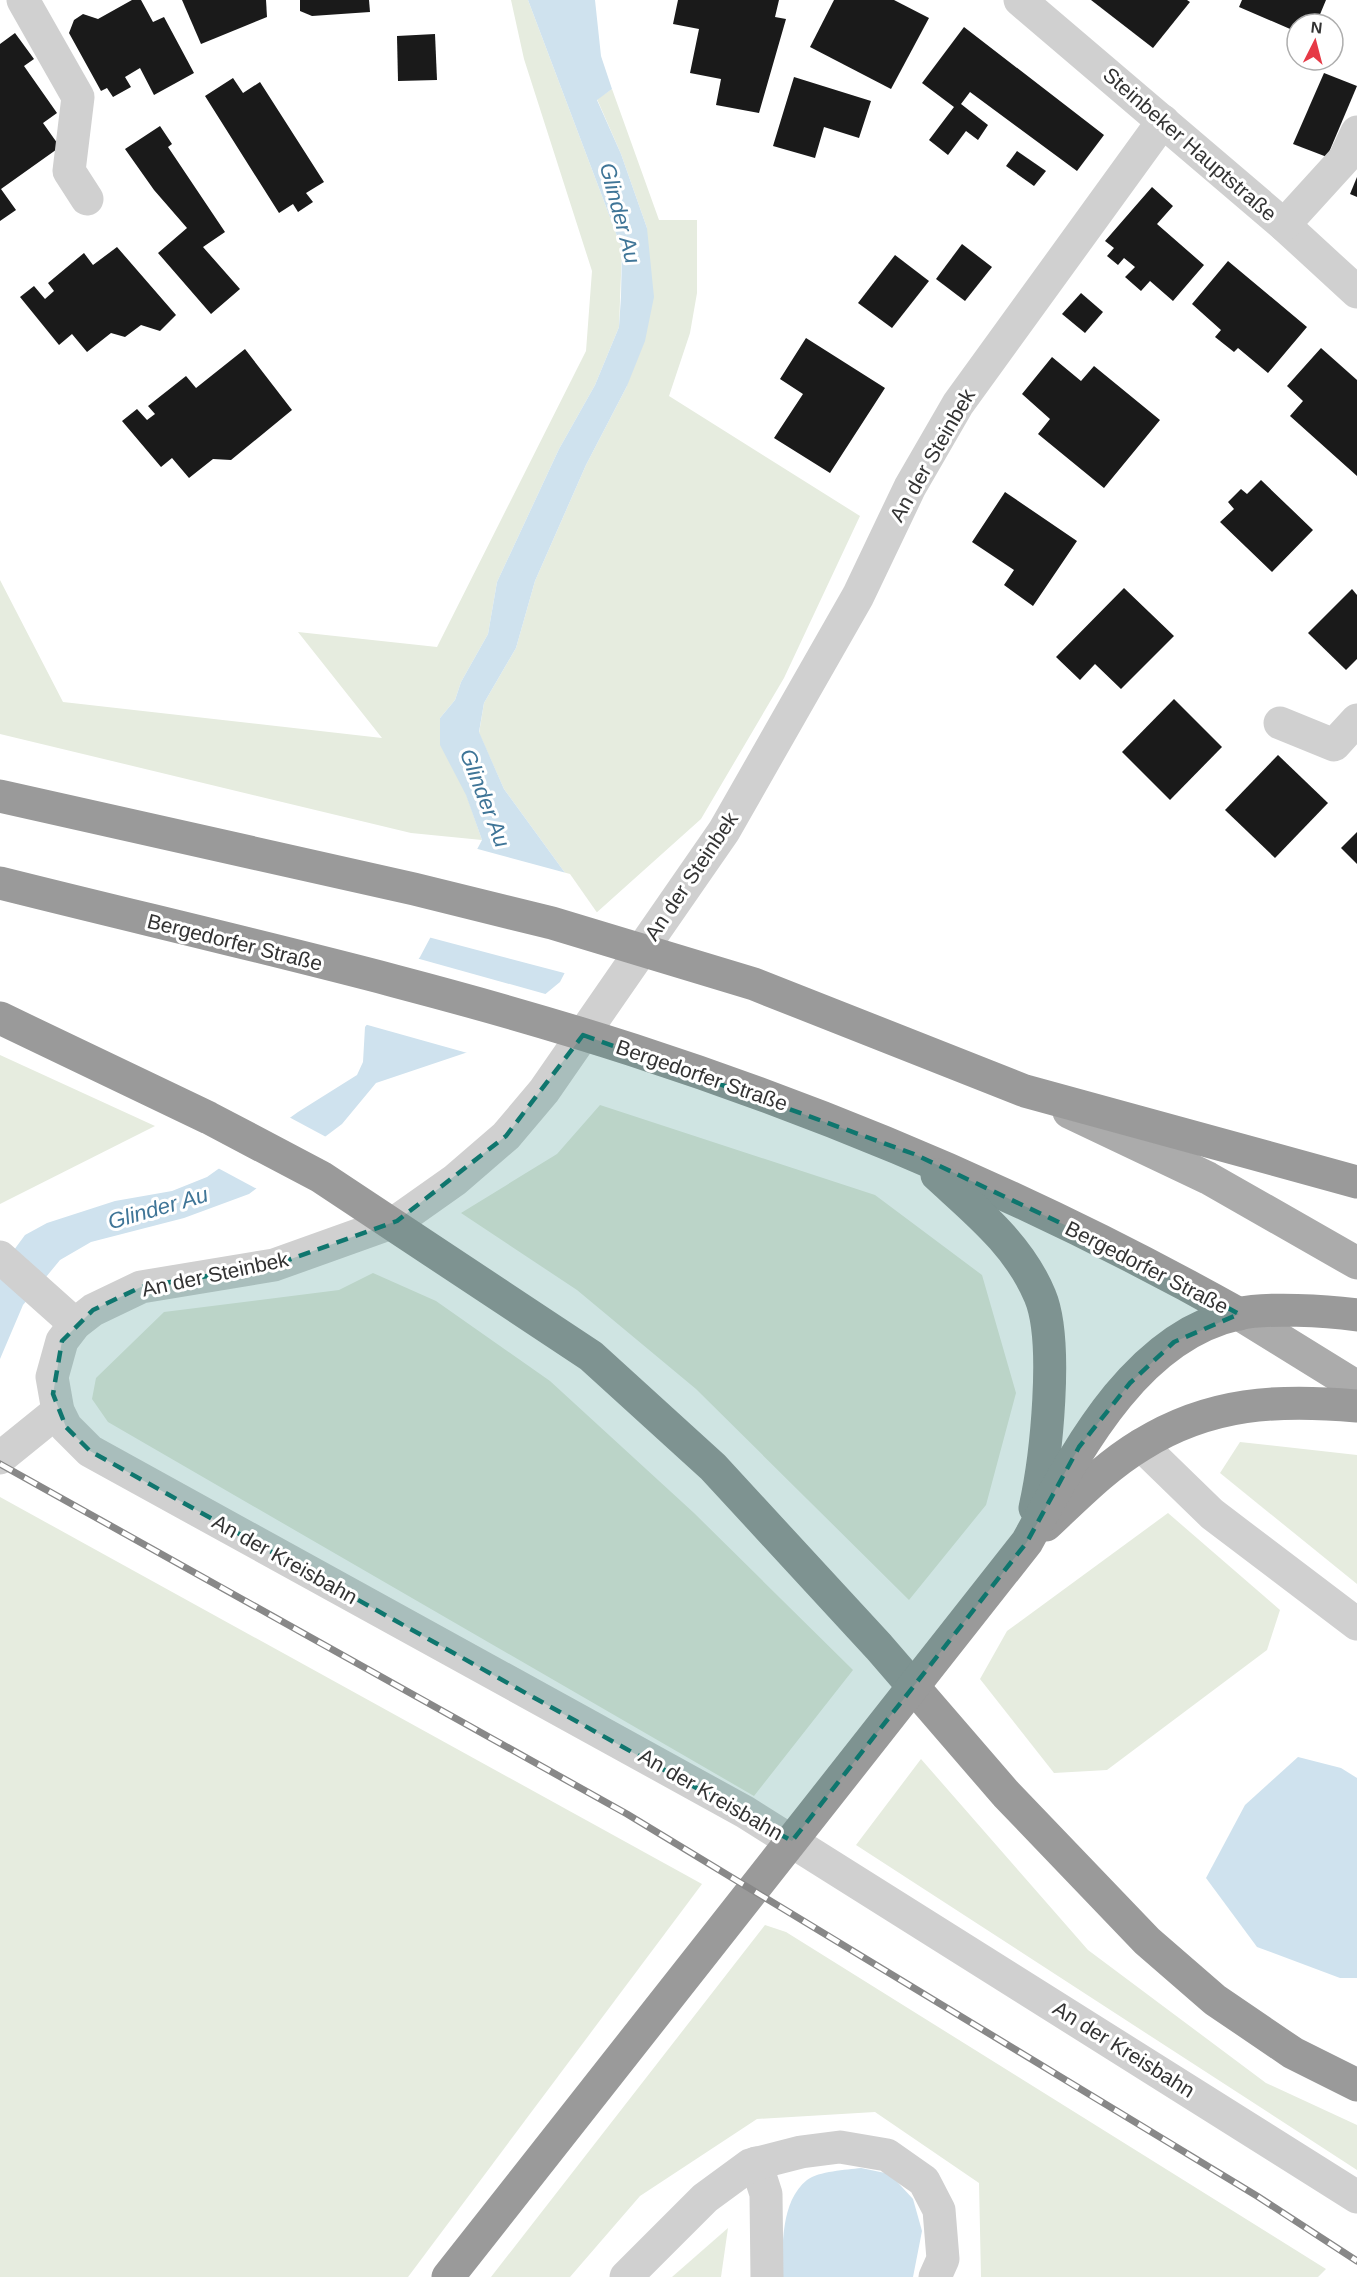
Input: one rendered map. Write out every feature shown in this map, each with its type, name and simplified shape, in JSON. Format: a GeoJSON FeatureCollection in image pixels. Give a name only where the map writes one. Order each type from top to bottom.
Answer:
{"type":"FeatureCollection","features":[{"type":"Feature","properties":{"kind":"highway"},"geometry":{"type":"LineString","coordinates":[[0,796],[414,889],[552,923],[754,984],[1025,1091],[1357,1182]]}},
{"type":"Feature","properties":{"kind":"highway","name":"Bergedorfer Straße"},"geometry":{"type":"LineString","coordinates":[[0,883],[501,1010],[633,1050],[766,1096],[914,1154],[1154,1266],[1239,1314]]}},
{"type":"Feature","properties":{"kind":"highway"},"geometry":{"type":"LineString","coordinates":[[0,1018],[209,1118],[321,1177],[591,1356],[713,1467],[879,1647],[1006,1794],[1147,1941],[1215,2000],[1293,2053],[1357,2085]]}},
{"type":"Feature","properties":{"kind":"highway"},"geometry":{"type":"LineString","coordinates":[[914,1154],[1007,1242],[1026,1269],[1041,1297],[1049,1358],[1046,1425],[1042,1476],[1027,1542]]}},
{"type":"Feature","properties":{"kind":"highway"},"geometry":{"type":"LineString","coordinates":[[448,2277],[1027,1542],[1079,1447],[1130,1383],[1174,1342],[1199,1328],[1239,1314],[1295,1312],[1357,1315]]}},
{"type":"Feature","properties":{"kind":"highway"},"geometry":{"type":"LineString","coordinates":[[1027,1542],[1106,1471],[1141,1445],[1190,1420],[1242,1405],[1281,1401],[1357,1406]]}},
{"type":"Feature","properties":{"kind":"main road"},"geometry":{"type":"LineString","coordinates":[[1025,1091],[1208,1178],[1357,1263]]}},
{"type":"Feature","properties":{"kind":"main road","name":"Bergedorfer Straße"},"geometry":{"type":"LineString","coordinates":[[1239,1314],[1357,1387]]}},
{"type":"Feature","properties":{"kind":"street"},"geometry":{"type":"LineString","coordinates":[[23,0],[78,97],[69,171],[87,199]]}},
{"type":"Feature","properties":{"kind":"street","name":"Steinbeker Hauptstraße"},"geometry":{"type":"LineString","coordinates":[[1020,0],[1284,225],[1357,292]]}},
{"type":"Feature","properties":{"kind":"street","name":"An der Steinbek"},"geometry":{"type":"LineString","coordinates":[[58,1411],[52,1377],[62,1341],[75,1324],[93,1310],[141,1287],[274,1265],[397,1221],[455,1180],[506,1136],[544,1091],[724,831],[858,596],[910,487],[958,404],[1163,121]]}},
{"type":"Feature","properties":{"kind":"street"},"geometry":{"type":"LineString","coordinates":[[1284,225],[1346,158],[1357,132]]}},
{"type":"Feature","properties":{"kind":"street"},"geometry":{"type":"LineString","coordinates":[[1280,723],[1334,745],[1357,720]]}},
{"type":"Feature","properties":{"kind":"street"},"geometry":{"type":"LineString","coordinates":[[0,1257],[75,1324]]}},
{"type":"Feature","properties":{"kind":"street"},"geometry":{"type":"LineString","coordinates":[[0,1458],[58,1411]]}},
{"type":"Feature","properties":{"kind":"street","name":"An der Kreisbahn"},"geometry":{"type":"LineString","coordinates":[[58,1411],[66,1427],[90,1452],[745,1812],[1357,2197]]}},
{"type":"Feature","properties":{"kind":"street"},"geometry":{"type":"LineString","coordinates":[[1141,1445],[1212,1514],[1357,1624]]}},
{"type":"Feature","properties":{"kind":"street"},"geometry":{"type":"LineString","coordinates":[[626,2277],[705,2198],[756,2163],[801,2152],[840,2147],[887,2155],[924,2181],[939,2210],[943,2259],[935,2277]]}},
{"type":"Feature","properties":{"kind":"street"},"geometry":{"type":"LineString","coordinates":[[756,2163],[766,2194],[767,2277]]}},
{"type":"Feature","properties":{"kind":"highlighted area"},"geometry":{"type":"Polygon","coordinates":[[[583,1035],[914,1154],[1154,1267],[1239,1314],[1174,1342],[1130,1383],[1079,1447],[1027,1542],[792,1841],[90,1451],[66,1427],[53,1394],[62,1341],[93,1310],[141,1287],[274,1265],[397,1221],[506,1136],[583,1035]]]}},
{"type":"Feature","properties":{"kind":"shaded area"},"geometry":{"type":"Polygon","coordinates":[[[511,0],[528,0],[622,249],[619,327],[595,385],[559,449],[497,582],[488,634],[461,682],[455,700],[440,718],[482,840],[411,833],[0,734],[0,580],[63,702],[382,738],[298,632],[437,647],[586,351],[592,271],[524,59],[511,0]]]}},
{"type":"Feature","properties":{"kind":"shaded area"},"geometry":{"type":"Polygon","coordinates":[[[612,89],[659,220],[697,220],[697,293],[690,333],[669,396],[860,516],[784,678],[701,819],[595,914],[504,789],[479,733],[484,703],[516,648],[535,581],[586,465],[627,386],[647,228],[621,154],[597,99],[612,89]]]}},
{"type":"Feature","properties":{"kind":"shaded area"},"geometry":{"type":"Polygon","coordinates":[[[0,1055],[155,1126],[0,1204],[0,1055]]]}},
{"type":"Feature","properties":{"kind":"shaded area"},"geometry":{"type":"Polygon","coordinates":[[[600,1105],[875,1195],[982,1275],[1016,1393],[986,1505],[909,1600],[696,1389],[577,1290],[461,1213],[557,1154],[600,1105]]]}},
{"type":"Feature","properties":{"kind":"shaded area"},"geometry":{"type":"Polygon","coordinates":[[[373,1273],[436,1301],[550,1381],[694,1513],[853,1670],[754,1796],[108,1422],[92,1399],[96,1378],[164,1312],[339,1290],[373,1273]]]}},
{"type":"Feature","properties":{"kind":"shaded area"},"geometry":{"type":"Polygon","coordinates":[[[1240,1442],[1357,1455],[1357,1584],[1220,1473],[1240,1442]]]}},
{"type":"Feature","properties":{"kind":"shaded area"},"geometry":{"type":"Polygon","coordinates":[[[0,1497],[702,1884],[408,2277],[0,2277],[0,1497]]]}},
{"type":"Feature","properties":{"kind":"shaded area"},"geometry":{"type":"Polygon","coordinates":[[[1168,1513],[1280,1610],[1267,1650],[1107,1770],[1054,1773],[980,1679],[1007,1631],[1168,1513]]]}},
{"type":"Feature","properties":{"kind":"shaded area"},"geometry":{"type":"Polygon","coordinates":[[[921,1759],[1088,1950],[1266,2083],[1357,2125],[1357,2170],[856,1845],[921,1759]]]}},
{"type":"Feature","properties":{"kind":"shaded area"},"geometry":{"type":"Polygon","coordinates":[[[765,1925],[786,1932],[1326,2269],[1318,2277],[981,2277],[979,2183],[875,2112],[757,2119],[640,2196],[570,2277],[491,2277],[765,1925]]]}},
{"type":"Feature","properties":{"kind":"shaded area"},"geometry":{"type":"Polygon","coordinates":[[[728,2228],[721,2277],[672,2277],[728,2228]]]}},
{"type":"Feature","properties":{"kind":"water","name":"Glinder Au"},"geometry":{"type":"Polygon","coordinates":[[[528,0],[595,0],[601,56],[612,89],[597,100],[621,154],[647,228],[654,297],[645,341],[627,386],[586,465],[535,581],[516,648],[484,703],[479,732],[504,789],[595,914],[560,982],[480,1048],[376,1083],[342,1124],[249,1194],[184,1218],[91,1242],[60,1260],[23,1305],[0,1359],[0,1269],[25,1235],[47,1223],[115,1201],[172,1191],[207,1177],[298,1112],[357,1075],[363,1062],[365,1027],[420,957],[482,840],[466,795],[440,745],[440,718],[455,700],[461,682],[488,634],[497,582],[559,449],[595,385],[619,327],[621,296],[622,249],[528,0]]]}},
{"type":"Feature","properties":{"kind":"water"},"geometry":{"type":"Polygon","coordinates":[[[1298,1757],[1341,1768],[1357,1778],[1357,1978],[1340,1978],[1257,1947],[1206,1878],[1245,1805],[1298,1757]]]}},
{"type":"Feature","properties":{"kind":"water"},"geometry":{"type":"Polygon","coordinates":[[[861,2168],[890,2174],[913,2199],[922,2231],[913,2277],[782,2277],[783,2238],[787,2212],[798,2189],[807,2180],[818,2175],[861,2168]]]}},
{"type":"Feature","properties":{"kind":"pier"},"geometry":{"type":"Polygon","coordinates":[[[474,848],[570,874],[598,914],[568,974],[428,937],[474,848]]]}},
{"type":"Feature","properties":{"kind":"pier"},"geometry":{"type":"Polygon","coordinates":[[[416,958],[549,995],[482,1050],[471,1054],[364,1024],[416,958]]]}},
{"type":"Feature","properties":{"kind":"pier"},"geometry":{"type":"Polygon","coordinates":[[[287,1116],[328,1138],[259,1190],[216,1167],[287,1116]]]}},
{"type":"Feature","properties":{"kind":"building"},"geometry":{"type":"Polygon","coordinates":[[[132,0],[141,0],[153,22],[164,17],[194,73],[154,95],[140,68],[125,77],[131,87],[113,97],[107,88],[101,91],[69,33],[74,20],[83,14],[98,19],[132,0]]]}},
{"type":"Feature","properties":{"kind":"building"},"geometry":{"type":"Polygon","coordinates":[[[182,0],[266,0],[267,17],[201,44],[182,0]]]}},
{"type":"Feature","properties":{"kind":"building"},"geometry":{"type":"Polygon","coordinates":[[[300,0],[369,0],[370,12],[312,16],[300,11],[300,0]]]}},
{"type":"Feature","properties":{"kind":"building"},"geometry":{"type":"Polygon","coordinates":[[[678,0],[779,0],[775,17],[786,19],[759,113],[716,105],[721,79],[690,73],[699,29],[673,24],[678,0]]]}},
{"type":"Feature","properties":{"kind":"building"},"geometry":{"type":"Polygon","coordinates":[[[834,0],[894,0],[929,18],[891,89],[810,47],[834,0]]]}},
{"type":"Feature","properties":{"kind":"building"},"geometry":{"type":"Polygon","coordinates":[[[1091,0],[1187,0],[1190,2],[1153,48],[1091,0]]]}},
{"type":"Feature","properties":{"kind":"building"},"geometry":{"type":"Polygon","coordinates":[[[1242,0],[1326,0],[1321,12],[1285,12],[1285,27],[1239,7],[1242,0]]]}},
{"type":"Feature","properties":{"kind":"building"},"geometry":{"type":"Polygon","coordinates":[[[964,27],[1104,135],[1077,171],[970,92],[961,104],[988,125],[978,140],[966,131],[948,155],[929,140],[954,107],[922,83],[964,27]]]}},
{"type":"Feature","properties":{"kind":"building"},"geometry":{"type":"Polygon","coordinates":[[[15,33],[34,59],[24,66],[57,113],[43,123],[60,147],[1,189],[16,210],[0,221],[0,44],[15,33]]]}},
{"type":"Feature","properties":{"kind":"building"},"geometry":{"type":"Polygon","coordinates":[[[435,34],[437,80],[398,81],[397,36],[435,34]]]}},
{"type":"Feature","properties":{"kind":"building"},"geometry":{"type":"Polygon","coordinates":[[[1324,73],[1357,86],[1327,157],[1293,144],[1324,73]]]}},
{"type":"Feature","properties":{"kind":"building"},"geometry":{"type":"Polygon","coordinates":[[[794,77],[871,101],[859,138],[824,127],[815,158],[773,146],[794,77]]]}},
{"type":"Feature","properties":{"kind":"building"},"geometry":{"type":"Polygon","coordinates":[[[233,78],[243,93],[260,82],[324,182],[306,193],[313,202],[298,212],[293,204],[279,213],[205,96],[233,78]]]}},
{"type":"Feature","properties":{"kind":"building"},"geometry":{"type":"Polygon","coordinates":[[[160,126],[172,144],[168,147],[225,232],[203,247],[240,289],[211,314],[158,253],[187,228],[154,190],[125,149],[160,126]]]}},
{"type":"Feature","properties":{"kind":"building"},"geometry":{"type":"Polygon","coordinates":[[[1017,151],[1046,171],[1034,186],[1006,166],[1017,151]]]}},
{"type":"Feature","properties":{"kind":"building"},"geometry":{"type":"Polygon","coordinates":[[[1357,177],[1357,197],[1350,194],[1357,177]]]}},
{"type":"Feature","properties":{"kind":"building"},"geometry":{"type":"Polygon","coordinates":[[[1152,187],[1173,206],[1157,224],[1204,265],[1173,301],[1150,281],[1141,291],[1125,277],[1135,267],[1124,258],[1118,265],[1107,256],[1114,248],[1105,241],[1152,187]]]}},
{"type":"Feature","properties":{"kind":"building"},"geometry":{"type":"Polygon","coordinates":[[[962,244],[992,267],[965,301],[936,279],[962,244]]]}},
{"type":"Feature","properties":{"kind":"building"},"geometry":{"type":"Polygon","coordinates":[[[117,247],[176,315],[160,331],[141,325],[125,337],[111,333],[87,352],[72,334],[59,345],[20,297],[34,286],[45,299],[54,291],[48,283],[84,253],[93,265],[117,247]]]}},
{"type":"Feature","properties":{"kind":"building"},"geometry":{"type":"Polygon","coordinates":[[[895,255],[929,281],[892,328],[858,303],[895,255]]]}},
{"type":"Feature","properties":{"kind":"building"},"geometry":{"type":"Polygon","coordinates":[[[1228,261],[1307,327],[1268,373],[1238,348],[1234,352],[1215,337],[1221,330],[1192,304],[1228,261]]]}},
{"type":"Feature","properties":{"kind":"building"},"geometry":{"type":"Polygon","coordinates":[[[1081,293],[1103,312],[1085,333],[1062,314],[1081,293]]]}},
{"type":"Feature","properties":{"kind":"building"},"geometry":{"type":"Polygon","coordinates":[[[806,338],[885,388],[830,473],[774,438],[803,394],[780,379],[806,338]]]}},
{"type":"Feature","properties":{"kind":"building"},"geometry":{"type":"Polygon","coordinates":[[[1321,348],[1357,380],[1357,476],[1290,416],[1303,401],[1287,386],[1321,348]]]}},
{"type":"Feature","properties":{"kind":"building"},"geometry":{"type":"Polygon","coordinates":[[[245,349],[292,410],[231,460],[213,459],[189,478],[172,458],[161,467],[122,421],[137,409],[147,420],[155,414],[148,406],[186,376],[196,388],[245,349]]]}},
{"type":"Feature","properties":{"kind":"building"},"geometry":{"type":"Polygon","coordinates":[[[1052,357],[1081,381],[1094,366],[1160,420],[1104,488],[1038,434],[1050,419],[1022,394],[1052,357]]]}},
{"type":"Feature","properties":{"kind":"building"},"geometry":{"type":"Polygon","coordinates":[[[1261,480],[1313,530],[1272,572],[1220,522],[1234,509],[1228,502],[1241,489],[1247,494],[1261,480]]]}},
{"type":"Feature","properties":{"kind":"building"},"geometry":{"type":"Polygon","coordinates":[[[1005,492],[1077,541],[1033,606],[1004,585],[1014,570],[972,542],[1005,492]]]}},
{"type":"Feature","properties":{"kind":"building"},"geometry":{"type":"Polygon","coordinates":[[[1124,588],[1174,636],[1121,689],[1095,664],[1080,680],[1056,657],[1124,588]]]}},
{"type":"Feature","properties":{"kind":"building"},"geometry":{"type":"Polygon","coordinates":[[[1352,589],[1357,595],[1357,659],[1346,670],[1308,633],[1352,589]]]}},
{"type":"Feature","properties":{"kind":"building"},"geometry":{"type":"Polygon","coordinates":[[[1174,699],[1222,747],[1170,800],[1122,752],[1174,699]]]}},
{"type":"Feature","properties":{"kind":"building"},"geometry":{"type":"Polygon","coordinates":[[[1278,755],[1328,803],[1275,858],[1225,810],[1278,755]]]}},
{"type":"Feature","properties":{"kind":"building"},"geometry":{"type":"Polygon","coordinates":[[[1357,832],[1357,864],[1341,848],[1357,832]]]}},
{"type":"Feature","properties":{"kind":"railway"},"geometry":{"type":"LineString","coordinates":[[0,1464],[627,1814],[1257,2196],[1357,2261]]}}]}
